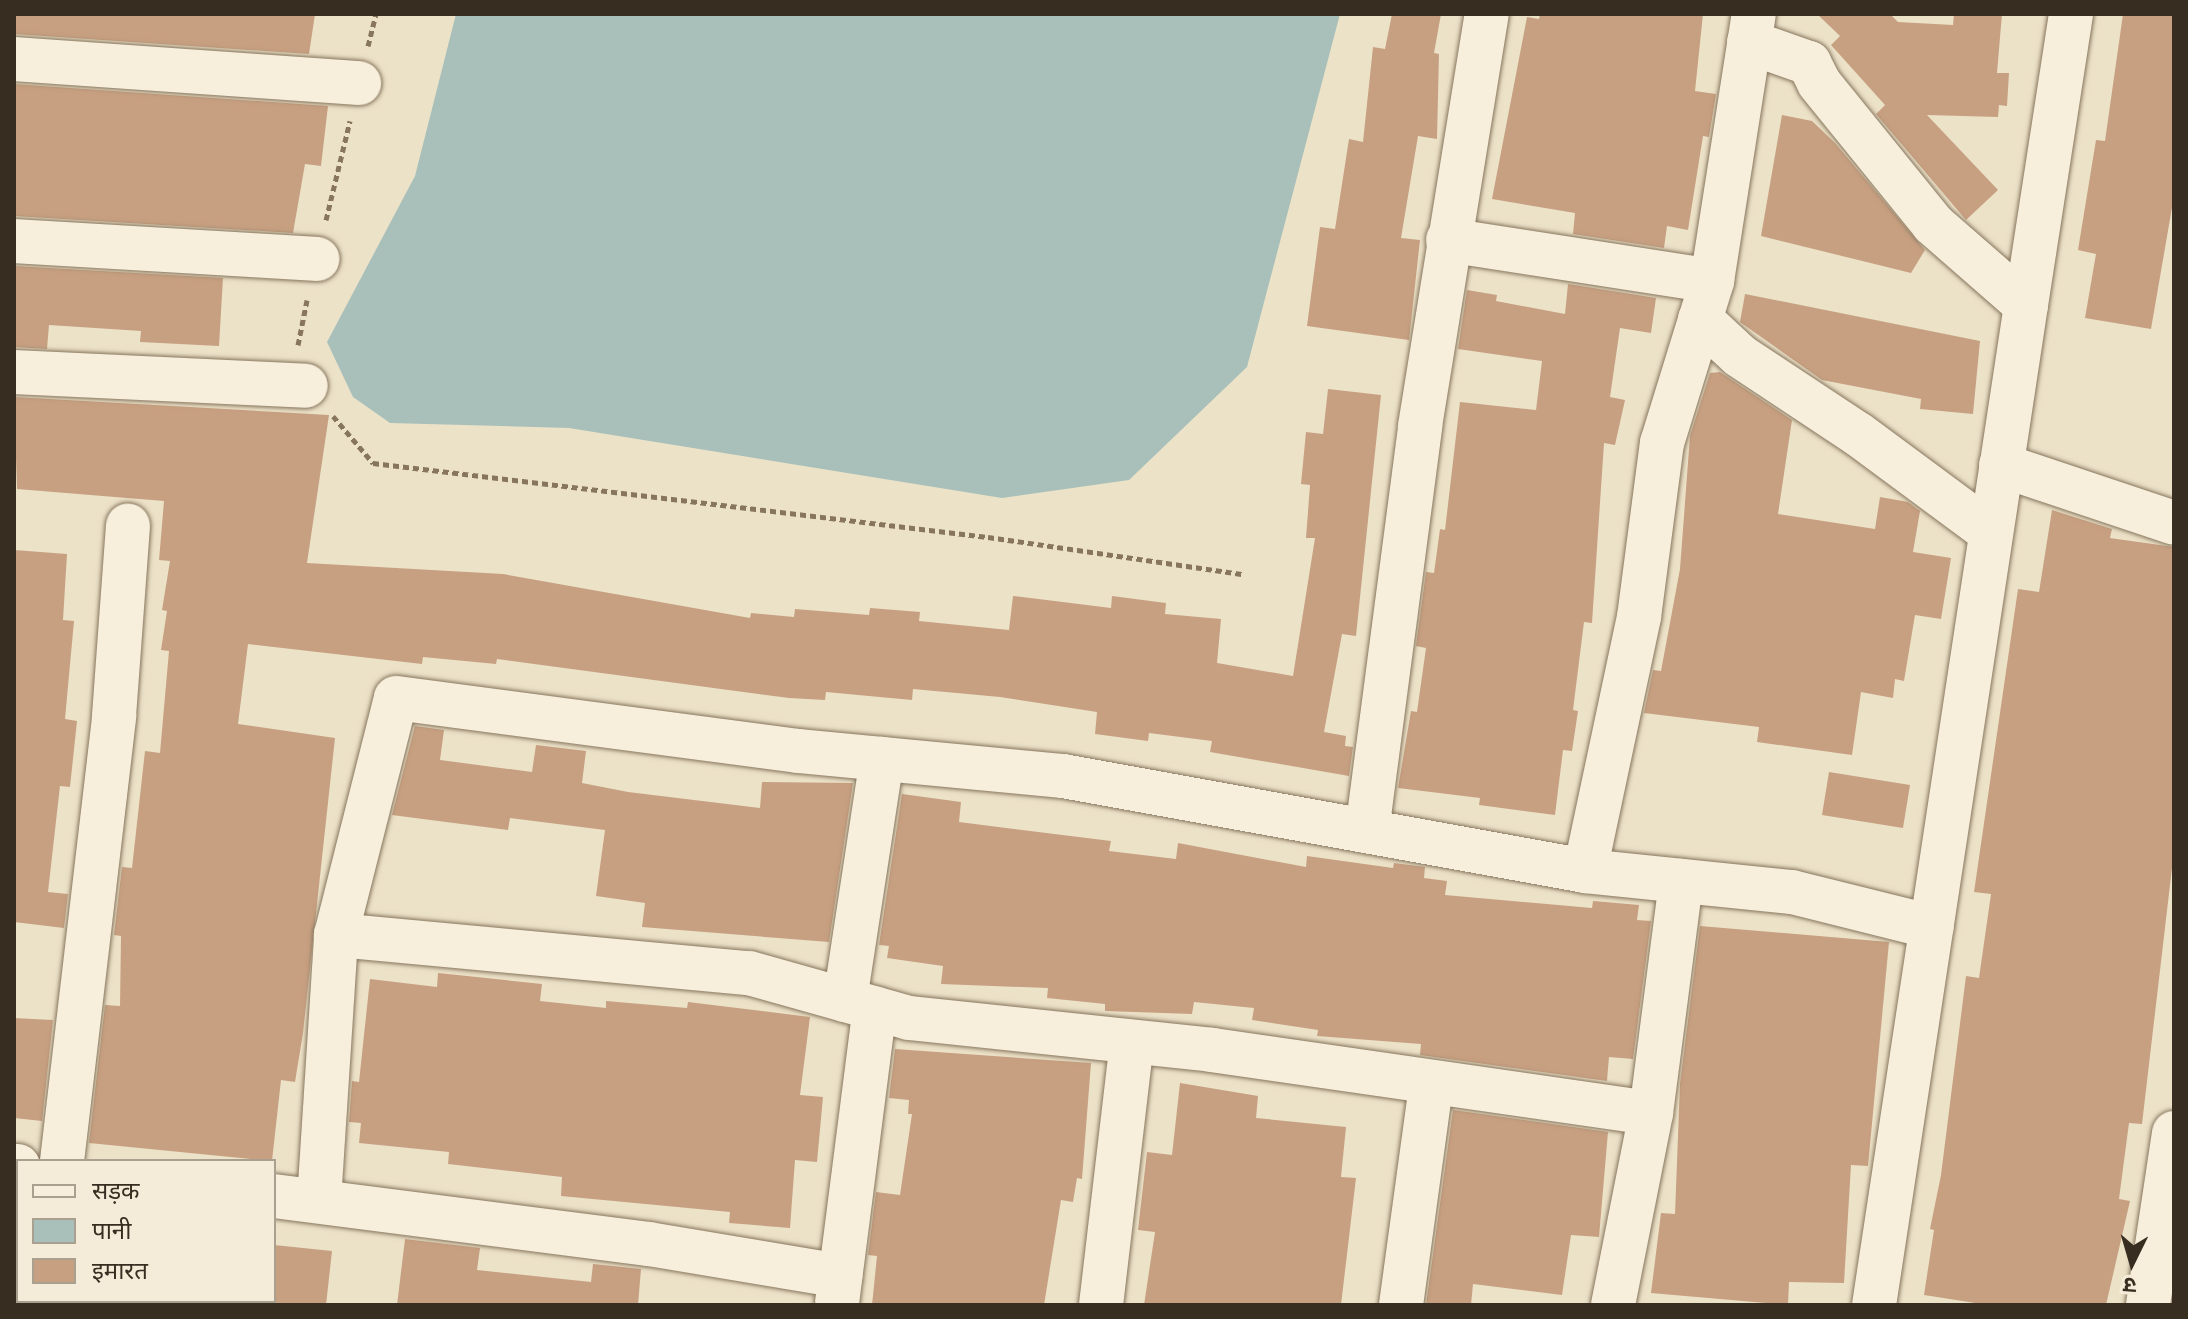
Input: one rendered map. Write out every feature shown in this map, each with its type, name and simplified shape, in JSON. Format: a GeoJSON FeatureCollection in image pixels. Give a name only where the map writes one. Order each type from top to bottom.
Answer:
{"type":"FeatureCollection","features":[{"type":"Feature","properties":{"kind":"street"},"geometry":{"type":"LineString","coordinates":[[1367,831],[1448,240],[1487,14]]}},
{"type":"Feature","properties":{"kind":"street"},"geometry":{"type":"LineString","coordinates":[[1874,1305],[1989,531],[2071,14]]}},
{"type":"Feature","properties":{"kind":"street"},"geometry":{"type":"LineString","coordinates":[[1585,871],[1639,617],[1662,443],[1706,300],[1752,28],[1809,63],[1819,83],[1933,224],[2026,305]]}},
{"type":"Feature","properties":{"kind":"street"},"geometry":{"type":"LineString","coordinates":[[14,59],[359,83]]}},
{"type":"Feature","properties":{"kind":"street"},"geometry":{"type":"LineString","coordinates":[[1448,240],[1706,300],[1740,356],[1858,434],[1989,531]]}},
{"type":"Feature","properties":{"kind":"street"},"geometry":{"type":"LineString","coordinates":[[14,241],[317,259]]}},
{"type":"Feature","properties":{"kind":"street"},"geometry":{"type":"LineString","coordinates":[[14,372],[306,386]]}},
{"type":"Feature","properties":{"kind":"street"},"geometry":{"type":"LineString","coordinates":[[2001,465],[2174,523]]}},
{"type":"Feature","properties":{"kind":"street"},"geometry":{"type":"LineString","coordinates":[[62,1159],[114,716],[128,526]]}},
{"type":"Feature","properties":{"kind":"street"},"geometry":{"type":"LineString","coordinates":[[319,1201],[336,935],[396,698],[882,759],[1063,776],[1585,871],[1792,892],[1932,927]]}},
{"type":"Feature","properties":{"kind":"street"},"geometry":{"type":"LineString","coordinates":[[276,1196],[634,1241],[838,1290],[882,759]]}},
{"type":"Feature","properties":{"kind":"street"},"geometry":{"type":"LineString","coordinates":[[1613,1305],[1651,1113],[1681,881]]}},
{"type":"Feature","properties":{"kind":"street"},"geometry":{"type":"LineString","coordinates":[[336,935],[749,973],[909,1018],[1132,1042],[1651,1113]]}},
{"type":"Feature","properties":{"kind":"street"},"geometry":{"type":"LineString","coordinates":[[1101,1305],[1132,1042]]}},
{"type":"Feature","properties":{"kind":"street"},"geometry":{"type":"LineString","coordinates":[[1401,1305],[1431,1085]]}},
{"type":"Feature","properties":{"kind":"street"},"geometry":{"type":"LineString","coordinates":[[2148,1305],[2174,1135]]}},
{"type":"Feature","properties":{"kind":"path"},"geometry":{"type":"LineString","coordinates":[[376,14],[297,343],[306,386],[373,463],[988,537],[1243,574]]}},
{"type":"Feature","properties":{"kind":"water"},"geometry":{"type":"Polygon","coordinates":[[[456,14],[1340,14],[1247,367],[1129,480],[1002,498],[569,428],[390,423],[353,397],[327,342],[415,176],[456,14]]]}},
{"type":"Feature","properties":{"kind":"building"},"geometry":{"type":"Polygon","coordinates":[[[14,14],[315,14],[309,54],[14,34],[14,14]]]}},
{"type":"Feature","properties":{"kind":"building"},"geometry":{"type":"Polygon","coordinates":[[[1392,14],[1441,14],[1434,53],[1439,54],[1437,139],[1418,136],[1401,238],[1420,240],[1409,340],[1307,326],[1320,227],[1335,229],[1349,139],[1363,142],[1373,47],[1385,49],[1392,14]]]}},
{"type":"Feature","properties":{"kind":"building"},"geometry":{"type":"Polygon","coordinates":[[[1540,14],[1703,14],[1695,91],[1716,94],[1709,137],[1703,136],[1688,230],[1667,226],[1664,248],[1573,234],[1575,213],[1492,199],[1527,17],[1539,19],[1540,14]]]}},
{"type":"Feature","properties":{"kind":"building"},"geometry":{"type":"Polygon","coordinates":[[[1817,14],[1890,14],[1898,22],[1953,25],[1954,14],[2002,14],[1997,73],[2009,73],[2007,106],[1999,105],[1998,117],[1927,115],[1998,190],[1966,220],[1876,114],[1885,105],[1831,45],[1840,36],[1817,14]]]}},
{"type":"Feature","properties":{"kind":"building"},"geometry":{"type":"Polygon","coordinates":[[[2123,14],[2174,16],[2174,196],[2151,329],[2085,318],[2096,254],[2078,250],[2096,140],[2105,141],[2123,14]]]}},
{"type":"Feature","properties":{"kind":"building"},"geometry":{"type":"Polygon","coordinates":[[[14,84],[328,106],[321,166],[305,164],[293,233],[14,216],[14,84]]]}},
{"type":"Feature","properties":{"kind":"building"},"geometry":{"type":"Polygon","coordinates":[[[1782,115],[1812,121],[1835,143],[1925,250],[1911,273],[1761,236],[1782,115]]]}},
{"type":"Feature","properties":{"kind":"building"},"geometry":{"type":"Polygon","coordinates":[[[14,266],[223,278],[219,346],[140,342],[141,331],[49,325],[47,349],[14,347],[14,266]]]}},
{"type":"Feature","properties":{"kind":"building"},"geometry":{"type":"Polygon","coordinates":[[[1568,284],[1656,298],[1651,333],[1620,328],[1610,397],[1625,400],[1615,445],[1604,443],[1592,623],[1584,622],[1573,710],[1578,711],[1572,751],[1563,750],[1555,815],[1479,805],[1480,798],[1398,788],[1411,711],[1417,712],[1426,648],[1416,646],[1426,572],[1434,573],[1440,529],[1445,530],[1460,402],[1536,410],[1542,361],[1458,349],[1467,290],[1497,295],[1496,301],[1565,314],[1568,284]]]}},
{"type":"Feature","properties":{"kind":"building"},"geometry":{"type":"Polygon","coordinates":[[[1745,294],[1980,341],[1973,414],[1920,409],[1921,399],[1822,380],[1740,322],[1745,294]]]}},
{"type":"Feature","properties":{"kind":"building"},"geometry":{"type":"Polygon","coordinates":[[[1720,372],[1792,420],[1778,514],[1875,529],[1880,497],[1908,502],[1920,511],[1913,552],[1951,558],[1941,619],[1915,615],[1904,681],[1895,679],[1893,698],[1861,692],[1852,755],[1757,742],[1759,727],[1644,713],[1653,670],[1661,671],[1680,569],[1690,436],[1710,373],[1720,372]]]}},
{"type":"Feature","properties":{"kind":"building"},"geometry":{"type":"Polygon","coordinates":[[[1328,389],[1381,395],[1356,636],[1342,634],[1324,732],[1346,736],[1345,746],[1353,747],[1349,776],[1210,752],[1212,741],[1149,733],[1148,741],[1095,734],[1097,712],[1000,697],[913,689],[912,700],[826,692],[825,700],[789,698],[497,659],[496,664],[423,657],[422,664],[248,644],[238,724],[335,738],[303,1033],[295,1082],[281,1080],[272,1159],[89,1143],[105,1005],[120,1006],[121,936],[114,935],[122,867],[132,868],[145,751],[160,753],[169,651],[161,650],[167,611],[162,610],[170,561],[159,560],[164,501],[17,489],[14,397],[329,415],[307,563],[503,574],[750,618],[751,613],[794,617],[795,609],[869,615],[870,608],[920,612],[919,621],[1009,630],[1013,596],[1111,608],[1112,596],[1166,603],[1165,614],[1221,619],[1217,663],[1293,676],[1315,538],[1306,538],[1310,485],[1301,484],[1306,432],[1323,434],[1328,389]]]}},
{"type":"Feature","properties":{"kind":"building"},"geometry":{"type":"Polygon","coordinates":[[[2052,510],[2112,529],[2110,538],[2174,547],[2174,851],[2142,1124],[2129,1123],[2119,1199],[2130,1201],[2106,1305],[1988,1305],[1924,1295],[1934,1230],[1930,1229],[1941,1175],[1966,976],[1979,978],[1991,894],[1974,892],[2018,589],[2039,592],[2052,510]]]}},
{"type":"Feature","properties":{"kind":"building"},"geometry":{"type":"Polygon","coordinates":[[[14,550],[67,554],[63,620],[74,621],[65,719],[77,721],[70,787],[60,786],[48,892],[68,894],[64,928],[14,922],[14,550]]]}},
{"type":"Feature","properties":{"kind":"building"},"geometry":{"type":"Polygon","coordinates":[[[415,726],[444,730],[440,760],[532,772],[536,745],[586,751],[582,783],[628,792],[760,808],[762,782],[853,783],[829,942],[642,927],[645,903],[596,896],[605,830],[510,818],[508,830],[392,815],[415,726]]]}},
{"type":"Feature","properties":{"kind":"building"},"geometry":{"type":"Polygon","coordinates":[[[1829,772],[1910,785],[1903,828],[1822,815],[1829,772]]]}},
{"type":"Feature","properties":{"kind":"building"},"geometry":{"type":"Polygon","coordinates":[[[902,794],[961,802],[959,822],[1111,841],[1109,851],[1176,859],[1178,843],[1306,867],[1307,856],[1393,868],[1394,863],[1425,867],[1424,878],[1447,881],[1445,895],[1592,908],[1593,901],[1639,905],[1637,920],[1651,921],[1633,1059],[1609,1057],[1607,1081],[1420,1055],[1421,1044],[1317,1036],[1318,1030],[1252,1020],[1254,1008],[1194,1002],[1192,1014],[1105,1011],[1105,1004],[1047,998],[1048,988],[941,984],[943,966],[887,958],[889,946],[879,945],[902,794]]]}},
{"type":"Feature","properties":{"kind":"building"},"geometry":{"type":"Polygon","coordinates":[[[1700,926],[1889,942],[1868,1166],[1851,1165],[1844,1283],[1789,1282],[1788,1305],[1651,1293],[1661,1213],[1675,1214],[1680,1084],[1700,926]]]}},
{"type":"Feature","properties":{"kind":"building"},"geometry":{"type":"Polygon","coordinates":[[[438,973],[542,984],[540,1001],[606,1008],[606,1001],[687,1008],[688,1002],[810,1017],[800,1095],[823,1097],[817,1162],[795,1160],[790,1228],[729,1223],[730,1212],[561,1196],[562,1177],[448,1164],[449,1152],[359,1143],[361,1123],[349,1122],[352,1081],[359,1082],[370,979],[437,987],[438,973]]]}},
{"type":"Feature","properties":{"kind":"building"},"geometry":{"type":"Polygon","coordinates":[[[14,1018],[53,1020],[42,1121],[14,1118],[14,1018]]]}},
{"type":"Feature","properties":{"kind":"building"},"geometry":{"type":"Polygon","coordinates":[[[895,1049],[1091,1063],[1082,1179],[1077,1178],[1073,1202],[1061,1200],[1044,1305],[872,1305],[877,1256],[868,1255],[876,1192],[900,1195],[912,1114],[908,1114],[909,1100],[889,1098],[895,1049]]]}},
{"type":"Feature","properties":{"kind":"building"},"geometry":{"type":"Polygon","coordinates":[[[1180,1083],[1258,1096],[1256,1118],[1346,1127],[1341,1177],[1356,1178],[1341,1305],[1144,1305],[1155,1232],[1138,1230],[1147,1152],[1172,1155],[1180,1083]]]}},
{"type":"Feature","properties":{"kind":"building"},"geometry":{"type":"Polygon","coordinates":[[[1453,1110],[1608,1132],[1599,1237],[1571,1235],[1562,1295],[1473,1284],[1471,1305],[1426,1305],[1453,1110]]]}},
{"type":"Feature","properties":{"kind":"building"},"geometry":{"type":"Polygon","coordinates":[[[405,1239],[480,1248],[477,1270],[591,1282],[593,1264],[641,1269],[638,1305],[397,1305],[405,1239]]]}},
{"type":"Feature","properties":{"kind":"building"},"geometry":{"type":"Polygon","coordinates":[[[276,1245],[332,1251],[326,1305],[274,1305],[276,1245]]]}}]}
